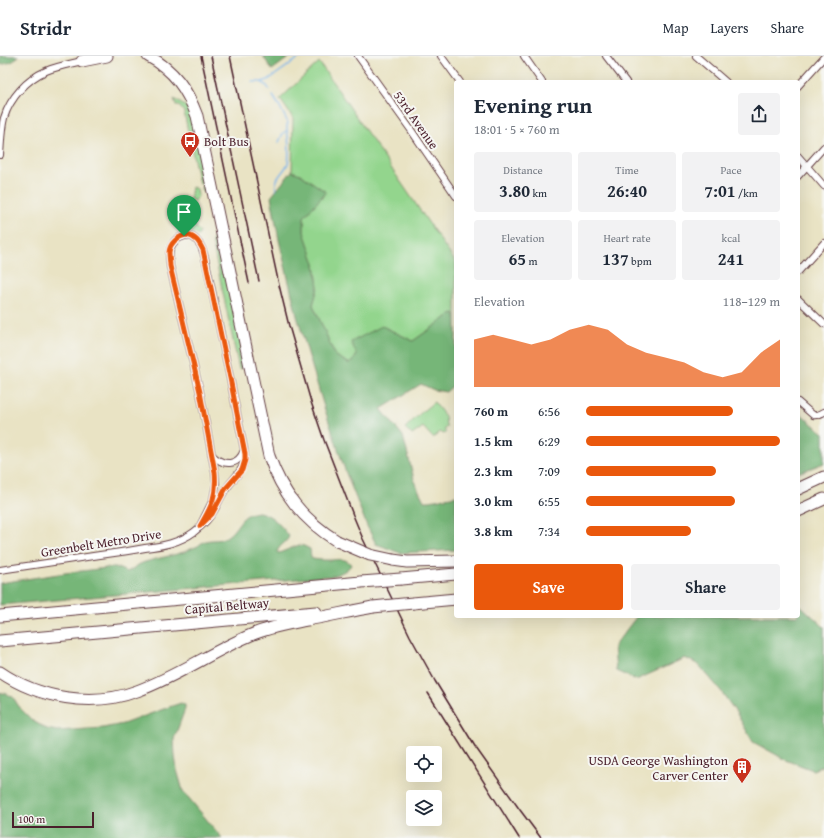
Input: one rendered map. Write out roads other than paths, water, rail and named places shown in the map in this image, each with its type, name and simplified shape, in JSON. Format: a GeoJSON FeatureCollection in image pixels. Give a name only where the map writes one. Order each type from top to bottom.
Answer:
{"type":"FeatureCollection","features":[{"type":"Feature","properties":{"kind":"highway"},"geometry":{"type":"LineString","coordinates":[[82,61],[107,56]]}},
{"type":"Feature","properties":{"kind":"highway"},"geometry":{"type":"LineString","coordinates":[[148,56],[158,61],[178,79],[186,90],[197,116],[269,456],[273,469],[282,486],[296,507],[312,524],[337,542],[370,555],[393,560],[407,562],[454,561]]}},
{"type":"Feature","properties":{"kind":"highway"},"geometry":{"type":"LineString","coordinates":[[800,488],[824,477]]}},
{"type":"Feature","properties":{"kind":"highway"},"geometry":{"type":"LineString","coordinates":[[800,510],[824,499]]}},
{"type":"Feature","properties":{"kind":"highway","name":"Capital Beltway"},"geometry":{"type":"LineString","coordinates":[[0,616],[454,574]]}},
{"type":"Feature","properties":{"kind":"highway","name":"Capital Beltway"},"geometry":{"type":"LineString","coordinates":[[0,641],[454,599]]}},
{"type":"Feature","properties":{"kind":"highway"},"geometry":{"type":"LineString","coordinates":[[0,672],[17,682],[45,693],[62,697],[100,699],[118,696],[136,692],[156,683],[252,635],[291,623],[373,607]]}},
{"type":"Feature","properties":{"kind":"street","name":"53rd Avenue"},"geometry":{"type":"LineString","coordinates":[[358,56],[454,193]]}},
{"type":"Feature","properties":{"kind":"street"},"geometry":{"type":"LineString","coordinates":[[441,56],[459,80]]}},
{"type":"Feature","properties":{"kind":"street"},"geometry":{"type":"LineString","coordinates":[[524,56],[541,80]]}},
{"type":"Feature","properties":{"kind":"street"},"geometry":{"type":"LineString","coordinates":[[606,56],[624,80]]}},
{"type":"Feature","properties":{"kind":"street"},"geometry":{"type":"LineString","coordinates":[[696,56],[724,80]]}},
{"type":"Feature","properties":{"kind":"street"},"geometry":{"type":"LineString","coordinates":[[800,84],[824,57]]}},
{"type":"Feature","properties":{"kind":"street"},"geometry":{"type":"LineString","coordinates":[[0,155],[5,117],[18,92],[46,70],[82,61]]}},
{"type":"Feature","properties":{"kind":"street"},"geometry":{"type":"LineString","coordinates":[[800,174],[824,147]]}},
{"type":"Feature","properties":{"kind":"street"},"geometry":{"type":"LineString","coordinates":[[800,158],[824,186]]}},
{"type":"Feature","properties":{"kind":"street"},"geometry":{"type":"LineString","coordinates":[[184,236],[192,236],[200,243],[203,250],[231,383],[245,460],[242,470],[226,488],[212,514],[200,526],[215,495],[216,478],[200,392],[170,266],[170,248],[175,240],[184,236]]}},
{"type":"Feature","properties":{"kind":"street"},"geometry":{"type":"LineString","coordinates":[[800,270],[824,243]]}},
{"type":"Feature","properties":{"kind":"street"},"geometry":{"type":"LineString","coordinates":[[800,301],[824,324]]}},
{"type":"Feature","properties":{"kind":"street"},"geometry":{"type":"LineString","coordinates":[[800,404],[813,415],[819,415],[824,412]]}},
{"type":"Feature","properties":{"kind":"street"},"geometry":{"type":"LineString","coordinates":[[212,455],[222,463],[232,463],[239,459],[244,449]]}},
{"type":"Feature","properties":{"kind":"street","name":"Greenbelt Metro Drive"},"geometry":{"type":"LineString","coordinates":[[0,570],[168,545],[193,533],[200,526]]}},
{"type":"Feature","properties":{"kind":"waterway"},"geometry":{"type":"LineString","coordinates":[[262,82],[268,80],[302,56]]}},
{"type":"Feature","properties":{"kind":"waterway"},"geometry":{"type":"LineString","coordinates":[[252,82],[262,82],[269,89]]}},
{"type":"Feature","properties":{"kind":"waterway"},"geometry":{"type":"LineString","coordinates":[[273,96],[288,123],[287,128],[289,143],[288,163],[277,179],[275,186],[276,190]]}},
{"type":"Feature","properties":{"kind":"waterway"},"geometry":{"type":"LineString","coordinates":[[279,142],[283,133],[286,131]]}},
{"type":"Feature","properties":{"kind":"railway"},"geometry":{"type":"LineString","coordinates":[[201,56],[249,283]]}},
{"type":"Feature","properties":{"kind":"railway"},"geometry":{"type":"LineString","coordinates":[[211,56],[259,281]]}},
{"type":"Feature","properties":{"kind":"railway"},"geometry":{"type":"LineString","coordinates":[[230,56],[289,326],[311,402],[353,515],[410,636],[435,681],[476,748],[541,838]]}},
{"type":"Feature","properties":{"kind":"railway"},"geometry":{"type":"LineString","coordinates":[[428,693],[519,838]]}},
{"type":"Feature","properties":{"kind":"place","name":"Bolt Bus"},"geometry":{"type":"Point","coordinates":[190,158]}},
{"type":"Feature","properties":{"kind":"place","name":"USDA George Washington Carver Center"},"geometry":{"type":"Point","coordinates":[742,784]}}]}
